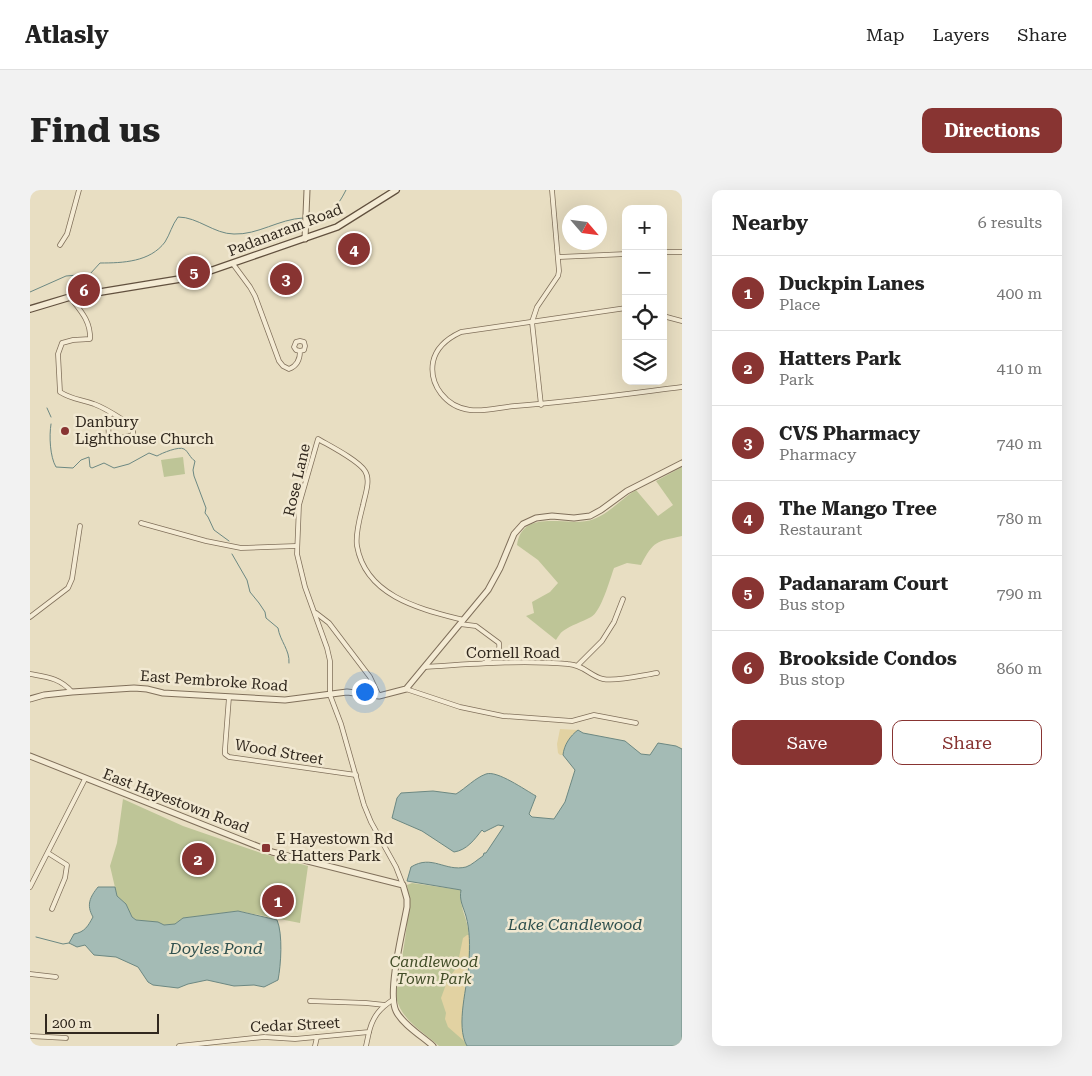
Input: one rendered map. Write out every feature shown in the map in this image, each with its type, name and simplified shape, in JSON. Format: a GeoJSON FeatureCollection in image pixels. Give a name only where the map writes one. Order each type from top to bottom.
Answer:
{"type":"FeatureCollection","features":[{"type":"Feature","properties":{"kind":"main road","name":"Padanaram Road"},"geometry":{"type":"LineString","coordinates":[[30,309],[70,296],[180,279],[232,264],[339,226],[396,190]]}},
{"type":"Feature","properties":{"kind":"street"},"geometry":{"type":"LineString","coordinates":[[60,245],[67,234],[79,190]]}},
{"type":"Feature","properties":{"kind":"street"},"geometry":{"type":"LineString","coordinates":[[305,239],[307,190]]}},
{"type":"Feature","properties":{"kind":"street"},"geometry":{"type":"LineString","coordinates":[[540,405],[532,322],[537,306],[560,271],[552,190]]}},
{"type":"Feature","properties":{"kind":"street"},"geometry":{"type":"LineString","coordinates":[[667,252],[682,252]]}},
{"type":"Feature","properties":{"kind":"street"},"geometry":{"type":"LineString","coordinates":[[559,257],[622,254]]}},
{"type":"Feature","properties":{"kind":"street"},"geometry":{"type":"LineString","coordinates":[[232,264],[255,296],[282,366],[289,369],[294,367],[300,357],[300,352]]}},
{"type":"Feature","properties":{"kind":"street"},"geometry":{"type":"LineString","coordinates":[[70,296],[91,328],[90,338],[62,343],[58,354],[60,392],[72,399],[93,403],[111,413],[133,426],[133,435],[109,441],[108,419],[111,413]]}},
{"type":"Feature","properties":{"kind":"street"},"geometry":{"type":"LineString","coordinates":[[622,309],[461,332],[441,346],[435,356],[432,369],[435,385],[444,398],[469,410],[540,405],[682,387]]}},
{"type":"Feature","properties":{"kind":"street"},"geometry":{"type":"LineString","coordinates":[[667,317],[682,321]]}},
{"type":"Feature","properties":{"kind":"street","name":"Rose Lane"},"geometry":{"type":"LineString","coordinates":[[403,885],[396,867],[371,822],[364,805],[330,695],[330,661],[316,613],[305,587],[296,546],[299,505],[318,439],[354,461],[366,473],[368,481],[357,546],[364,566],[377,586],[420,609],[461,622]]}},
{"type":"Feature","properties":{"kind":"street"},"geometry":{"type":"LineString","coordinates":[[636,723],[594,715],[572,721],[503,716],[460,707],[406,690],[488,590],[500,568],[514,534],[523,524],[536,518],[552,516],[574,518],[590,516],[602,510],[627,491],[682,463]]}},
{"type":"Feature","properties":{"kind":"street"},"geometry":{"type":"LineString","coordinates":[[141,523],[206,541],[241,548],[296,546]]}},
{"type":"Feature","properties":{"kind":"street"},"geometry":{"type":"LineString","coordinates":[[30,617],[68,588],[72,579],[80,526]]}},
{"type":"Feature","properties":{"kind":"street"},"geometry":{"type":"LineString","coordinates":[[578,665],[606,635],[614,622],[623,599]]}},
{"type":"Feature","properties":{"kind":"street","name":"Rose Lane"},"geometry":{"type":"LineString","coordinates":[[316,613],[329,623],[370,677],[379,696]]}},
{"type":"Feature","properties":{"kind":"street"},"geometry":{"type":"LineString","coordinates":[[461,622],[476,626],[499,642],[497,654],[484,663]]}},
{"type":"Feature","properties":{"kind":"street","name":"Cornell Road"},"geometry":{"type":"LineString","coordinates":[[425,667],[484,663],[546,662],[578,665],[601,678],[611,680],[657,673]]}},
{"type":"Feature","properties":{"kind":"street"},"geometry":{"type":"LineString","coordinates":[[30,674],[55,678],[72,692]]}},
{"type":"Feature","properties":{"kind":"street","name":"East Pembroke Road"},"geometry":{"type":"LineString","coordinates":[[30,699],[44,695],[72,692],[141,688],[163,694],[285,700],[347,692],[379,696],[406,690]]}},
{"type":"Feature","properties":{"kind":"street","name":"Wood Street"},"geometry":{"type":"LineString","coordinates":[[228,696],[225,754],[229,757],[356,775]]}},
{"type":"Feature","properties":{"kind":"street","name":"East Hayestown Road"},"geometry":{"type":"LineString","coordinates":[[30,756],[272,852],[403,885]]}},
{"type":"Feature","properties":{"kind":"street"},"geometry":{"type":"LineString","coordinates":[[30,887],[85,779]]}},
{"type":"Feature","properties":{"kind":"street"},"geometry":{"type":"LineString","coordinates":[[48,853],[67,865],[65,878],[52,909]]}},
{"type":"Feature","properties":{"kind":"street"},"geometry":{"type":"LineString","coordinates":[[403,885],[407,907],[395,978],[395,1009],[401,1019],[434,1046]]}},
{"type":"Feature","properties":{"kind":"street"},"geometry":{"type":"LineString","coordinates":[[30,974],[56,977]]}},
{"type":"Feature","properties":{"kind":"street"},"geometry":{"type":"LineString","coordinates":[[366,1046],[377,1012],[394,999]]}},
{"type":"Feature","properties":{"kind":"street"},"geometry":{"type":"LineString","coordinates":[[310,1001],[366,1002],[385,1005]]}},
{"type":"Feature","properties":{"kind":"street","name":"Cedar Street"},"geometry":{"type":"LineString","coordinates":[[179,1046],[264,1037],[295,1039],[369,1032]]}},
{"type":"Feature","properties":{"kind":"street"},"geometry":{"type":"LineString","coordinates":[[30,1036],[66,1038]]}},
{"type":"Feature","properties":{"kind":"street"},"geometry":{"type":"LineString","coordinates":[[315,1046],[317,1037]]}},
{"type":"Feature","properties":{"kind":"green space"},"geometry":{"type":"Polygon","coordinates":[[[183,457],[185,474],[164,477],[161,460],[183,457]]]}},
{"type":"Feature","properties":{"kind":"green space"},"geometry":{"type":"Polygon","coordinates":[[[682,467],[682,536],[657,543],[649,551],[641,565],[627,563],[614,568],[605,595],[595,614],[566,629],[556,640],[526,616],[534,613],[532,602],[550,592],[558,583],[538,560],[517,545],[521,533],[528,526],[537,522],[572,522],[594,519],[636,490],[658,516],[673,505],[656,481],[682,467]]]}},
{"type":"Feature","properties":{"kind":"green space"},"geometry":{"type":"Polygon","coordinates":[[[123,799],[183,826],[261,853],[308,866],[300,923],[238,911],[183,918],[175,924],[164,925],[136,920],[132,917],[126,904],[117,896],[110,866],[117,843],[123,799]]]}},
{"type":"Feature","properties":{"kind":"green space","name":"Candlewood Town Park"},"geometry":{"type":"Polygon","coordinates":[[[412,883],[461,890],[460,896],[469,935],[469,975],[464,1041],[467,1046],[439,1046],[407,1018],[398,1004],[396,996],[407,925],[407,885],[412,883]]]}},
{"type":"Feature","properties":{"kind":"sand"},"geometry":{"type":"Polygon","coordinates":[[[560,729],[578,730],[568,741],[563,755],[558,753],[557,744],[560,729]]]}},
{"type":"Feature","properties":{"kind":"sand"},"geometry":{"type":"Polygon","coordinates":[[[469,935],[468,977],[462,1015],[464,1041],[448,1027],[441,998],[448,979],[457,967],[463,938],[469,935]]]}},
{"type":"Feature","properties":{"kind":"water","name":"Lake Candlewood"},"geometry":{"type":"Polygon","coordinates":[[[578,730],[583,733],[625,741],[641,754],[650,755],[658,743],[682,749],[682,1046],[467,1046],[462,1027],[462,1017],[468,972],[469,939],[467,921],[461,900],[461,890],[407,881],[411,867],[419,863],[426,862],[458,868],[470,865],[486,853],[504,826],[498,825],[484,832],[482,830],[466,847],[454,852],[422,831],[392,818],[397,798],[401,793],[433,791],[456,794],[478,778],[491,774],[504,778],[536,796],[529,814],[532,817],[554,819],[565,802],[575,770],[563,755],[564,751],[572,735],[578,730]]]}},
{"type":"Feature","properties":{"kind":"water","name":"Doyles Pond"},"geometry":{"type":"Polygon","coordinates":[[[98,887],[115,887],[117,896],[126,904],[132,917],[136,920],[158,922],[164,925],[175,924],[183,918],[238,911],[277,920],[281,941],[278,980],[264,987],[254,985],[234,986],[207,980],[178,988],[153,985],[148,982],[138,967],[116,957],[94,955],[85,945],[77,947],[69,943],[74,934],[88,926],[93,917],[89,905],[98,887]]]}},
{"type":"Feature","properties":{"kind":"waterway"},"geometry":{"type":"LineString","coordinates":[[307,218],[321,216],[336,207],[346,190]]}},
{"type":"Feature","properties":{"kind":"waterway"},"geometry":{"type":"LineString","coordinates":[[30,292],[66,276],[90,274],[100,263],[127,262],[152,254],[165,242],[178,217],[234,234],[252,232],[285,221],[303,218]]}},
{"type":"Feature","properties":{"kind":"waterway"},"geometry":{"type":"LineString","coordinates":[[47,408],[51,417]]}},
{"type":"Feature","properties":{"kind":"waterway"},"geometry":{"type":"LineString","coordinates":[[51,424],[50,446],[56,467],[73,468],[81,460],[89,457],[90,467],[92,468],[104,463],[114,468],[129,464],[149,453],[157,456],[175,449],[184,449],[195,461],[194,476],[206,508],[205,513],[214,530],[229,541]]}},
{"type":"Feature","properties":{"kind":"waterway"},"geometry":{"type":"LineString","coordinates":[[232,554],[247,580],[250,592],[265,612],[266,618],[278,628],[288,654],[289,663]]}},
{"type":"Feature","properties":{"kind":"waterway"},"geometry":{"type":"LineString","coordinates":[[36,937],[63,944],[69,943]]}},
{"type":"Feature","properties":{"kind":"place","name":"The Mango Tree"},"geometry":{"type":"Point","coordinates":[354,249]}},
{"type":"Feature","properties":{"kind":"place","name":"Padanaram Court"},"geometry":{"type":"Point","coordinates":[194,272]}},
{"type":"Feature","properties":{"kind":"place","name":"CVS Pharmacy"},"geometry":{"type":"Point","coordinates":[286,279]}},
{"type":"Feature","properties":{"kind":"place","name":"Brookside Condos"},"geometry":{"type":"Point","coordinates":[84,290]}},
{"type":"Feature","properties":{"kind":"place","name":"Danbury Lighthouse Church"},"geometry":{"type":"Point","coordinates":[65,431]}},
{"type":"Feature","properties":{"kind":"place","name":"E Hayestown Rd & Hatters Park"},"geometry":{"type":"Point","coordinates":[266,848]}},
{"type":"Feature","properties":{"kind":"place","name":"Hatters Park"},"geometry":{"type":"Point","coordinates":[198,859]}},
{"type":"Feature","properties":{"kind":"place","name":"Duckpin Lanes"},"geometry":{"type":"Point","coordinates":[278,901]}}]}
